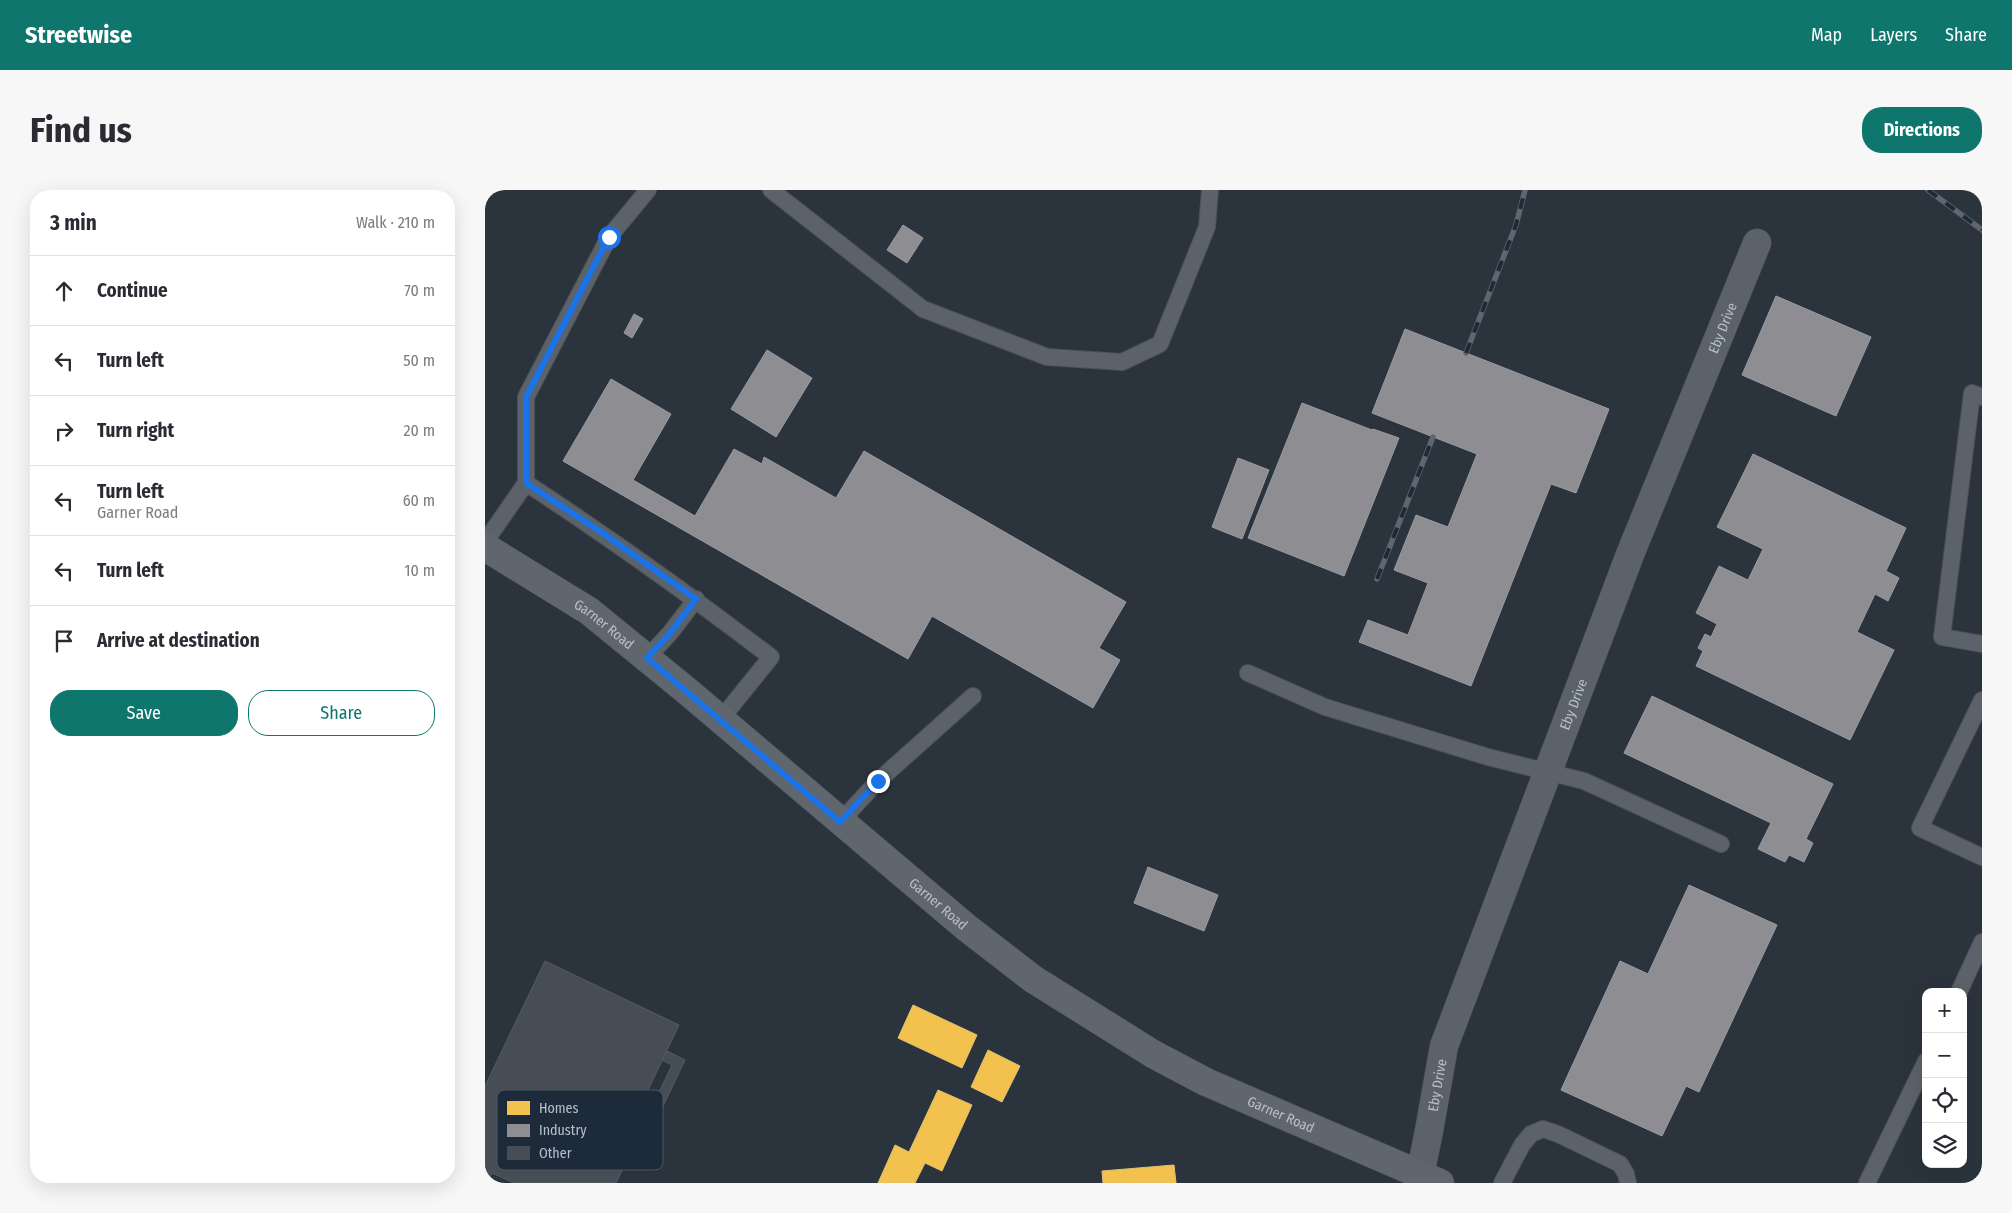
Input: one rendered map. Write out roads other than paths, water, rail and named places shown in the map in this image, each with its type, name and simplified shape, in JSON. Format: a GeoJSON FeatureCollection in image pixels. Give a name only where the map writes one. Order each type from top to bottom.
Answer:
{"type":"FeatureCollection","features":[{"type":"Feature","properties":{"kind":"main road","name":"Garner Road"},"geometry":{"type":"LineString","coordinates":[[485,546],[589,611],[721,719],[967,928],[1033,979],[1153,1054],[1206,1082],[1426,1180]]}},
{"type":"Feature","properties":{"kind":"street","name":"Eby Drive"},"geometry":{"type":"LineString","coordinates":[[1426,1180],[1445,1046],[1631,552],[1757,243]]}},
{"type":"Feature","properties":{"kind":"lane"},"geometry":{"type":"LineString","coordinates":[[485,542],[526,483],[526,397],[609,237],[648,190]]}},
{"type":"Feature","properties":{"kind":"lane"},"geometry":{"type":"LineString","coordinates":[[771,190],[923,309],[1047,357],[1122,362],[1160,344],[1207,227],[1210,190]]}},
{"type":"Feature","properties":{"kind":"lane"},"geometry":{"type":"LineString","coordinates":[[1982,397],[1972,393],[1942,637],[1982,644]]}},
{"type":"Feature","properties":{"kind":"lane"},"geometry":{"type":"LineString","coordinates":[[526,483],[601,532],[696,599],[771,657],[721,719]]}},
{"type":"Feature","properties":{"kind":"lane"},"geometry":{"type":"LineString","coordinates":[[647,658],[671,632],[696,599]]}},
{"type":"Feature","properties":{"kind":"lane"},"geometry":{"type":"LineString","coordinates":[[1249,673],[1325,707],[1488,757],[1584,781],[1721,844]]}},
{"type":"Feature","properties":{"kind":"lane"},"geometry":{"type":"LineString","coordinates":[[840,822],[878,781],[973,696]]}},
{"type":"Feature","properties":{"kind":"lane"},"geometry":{"type":"LineString","coordinates":[[1982,700],[1920,828],[1982,857]]}},
{"type":"Feature","properties":{"kind":"lane"},"geometry":{"type":"LineString","coordinates":[[1961,988],[1982,942]]}},
{"type":"Feature","properties":{"kind":"lane"},"geometry":{"type":"LineString","coordinates":[[1867,1183],[1922,1069]]}},
{"type":"Feature","properties":{"kind":"lane"},"geometry":{"type":"LineString","coordinates":[[1502,1183],[1522,1145],[1531,1134],[1543,1129],[1558,1134],[1620,1164],[1627,1174],[1628,1183]]}},
{"type":"Feature","properties":{"kind":"railway"},"geometry":{"type":"LineString","coordinates":[[1466,353],[1516,225],[1525,190]]}},
{"type":"Feature","properties":{"kind":"railway"},"geometry":{"type":"LineString","coordinates":[[1928,190],[1982,230]]}},
{"type":"Feature","properties":{"kind":"railway"},"geometry":{"type":"LineString","coordinates":[[1377,579],[1433,437]]}}]}
